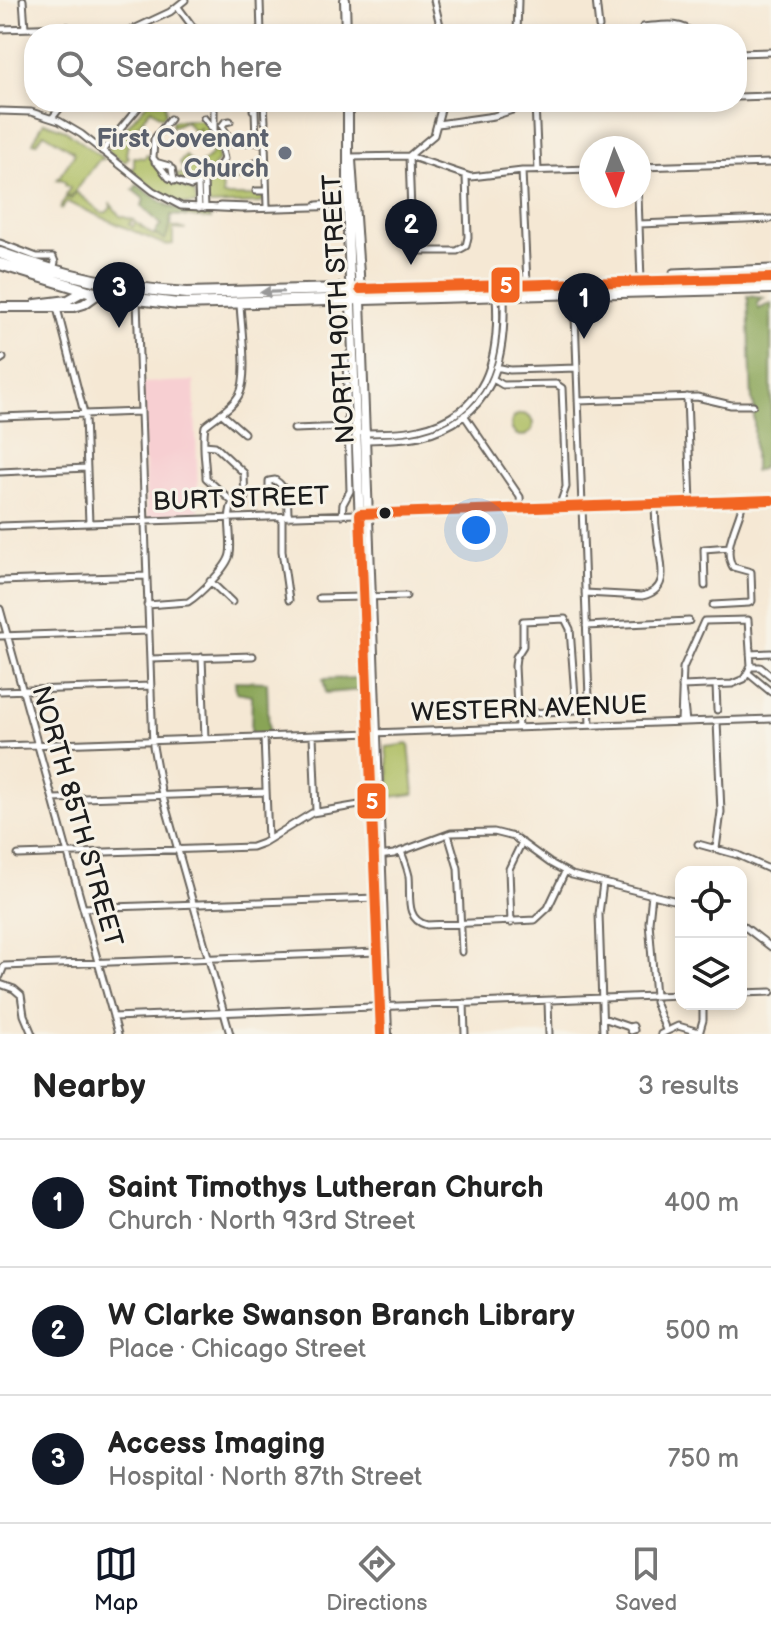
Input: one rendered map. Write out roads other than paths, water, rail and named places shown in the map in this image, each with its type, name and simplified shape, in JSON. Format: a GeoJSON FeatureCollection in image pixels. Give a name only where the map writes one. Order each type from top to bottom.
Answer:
{"type":"FeatureCollection","features":[{"type":"Feature","properties":{"kind":"highway"},"geometry":{"type":"LineString","coordinates":[[0,253],[53,271],[111,285],[200,293],[500,297],[771,288]]}},
{"type":"Feature","properties":{"kind":"highway"},"geometry":{"type":"LineString","coordinates":[[0,264],[84,291],[137,301],[178,304],[240,304],[527,284],[641,281],[675,276],[771,278]]}},
{"type":"Feature","properties":{"kind":"highway"},"geometry":{"type":"LineString","coordinates":[[574,294],[578,288],[643,286],[675,276]]}},
{"type":"Feature","properties":{"kind":"highway"},"geometry":{"type":"LineString","coordinates":[[84,291],[111,285]]}},
{"type":"Feature","properties":{"kind":"highway"},"geometry":{"type":"LineString","coordinates":[[575,316],[582,299],[599,294]]}},
{"type":"Feature","properties":{"kind":"main road"},"geometry":{"type":"LineString","coordinates":[[345,0],[346,24]]}},
{"type":"Feature","properties":{"kind":"main road","name":"NORTH 90TH STREET"},"geometry":{"type":"LineString","coordinates":[[348,112],[383,1007],[381,1034]]}},
{"type":"Feature","properties":{"kind":"main road"},"geometry":{"type":"LineString","coordinates":[[56,305],[84,291]]}},
{"type":"Feature","properties":{"kind":"main road"},"geometry":{"type":"LineString","coordinates":[[0,307],[81,305],[98,294]]}},
{"type":"Feature","properties":{"kind":"main road","name":"NORTH 90TH STREET"},"geometry":{"type":"LineString","coordinates":[[355,295],[353,351],[361,437]]}},
{"type":"Feature","properties":{"kind":"main road","name":"NORTH 90TH STREET"},"geometry":{"type":"LineString","coordinates":[[372,733],[371,803],[377,856]]}},
{"type":"Feature","properties":{"kind":"main road","name":"NORTH 90TH STREET"},"geometry":{"type":"LineString","coordinates":[[378,898],[377,952],[387,1034]]}},
{"type":"Feature","properties":{"kind":"street"},"geometry":{"type":"LineString","coordinates":[[23,0],[25,24]]}},
{"type":"Feature","properties":{"kind":"street"},"geometry":{"type":"LineString","coordinates":[[143,24],[178,7],[185,0]]}},
{"type":"Feature","properties":{"kind":"street"},"geometry":{"type":"LineString","coordinates":[[260,0],[261,24]]}},
{"type":"Feature","properties":{"kind":"street"},"geometry":{"type":"LineString","coordinates":[[434,0],[440,24]]}},
{"type":"Feature","properties":{"kind":"street"},"geometry":{"type":"LineString","coordinates":[[517,24],[518,0]]}},
{"type":"Feature","properties":{"kind":"street"},"geometry":{"type":"LineString","coordinates":[[596,0],[599,24]]}},
{"type":"Feature","properties":{"kind":"street"},"geometry":{"type":"LineString","coordinates":[[178,7],[191,24]]}},
{"type":"Feature","properties":{"kind":"street"},"geometry":{"type":"LineString","coordinates":[[0,29],[24,28]]}},
{"type":"Feature","properties":{"kind":"street"},"geometry":{"type":"LineString","coordinates":[[747,53],[771,52]]}},
{"type":"Feature","properties":{"kind":"street"},"geometry":{"type":"LineString","coordinates":[[747,97],[771,96]]}},
{"type":"Feature","properties":{"kind":"street"},"geometry":{"type":"LineString","coordinates":[[0,111],[24,112]]}},
{"type":"Feature","properties":{"kind":"street"},"geometry":{"type":"LineString","coordinates":[[31,112],[72,128],[162,197],[181,206],[350,204]]}},
{"type":"Feature","properties":{"kind":"street"},"geometry":{"type":"LineString","coordinates":[[52,118],[57,112]]}},
{"type":"Feature","properties":{"kind":"street"},"geometry":{"type":"LineString","coordinates":[[102,151],[135,112]]}},
{"type":"Feature","properties":{"kind":"street"},"geometry":{"type":"LineString","coordinates":[[211,112],[215,130]]}},
{"type":"Feature","properties":{"kind":"street"},"geometry":{"type":"LineString","coordinates":[[255,112],[256,141]]}},
{"type":"Feature","properties":{"kind":"street"},"geometry":{"type":"LineString","coordinates":[[264,112],[265,122]]}},
{"type":"Feature","properties":{"kind":"street"},"geometry":{"type":"LineString","coordinates":[[409,156],[430,139],[441,112]]}},
{"type":"Feature","properties":{"kind":"street"},"geometry":{"type":"LineString","coordinates":[[438,124],[507,112]]}},
{"type":"Feature","properties":{"kind":"street"},"geometry":{"type":"LineString","coordinates":[[536,112],[538,171]]}},
{"type":"Feature","properties":{"kind":"street"},"geometry":{"type":"LineString","coordinates":[[204,118],[224,142]]}},
{"type":"Feature","properties":{"kind":"street"},"geometry":{"type":"LineString","coordinates":[[170,119],[162,125],[149,154],[174,181],[185,186],[201,184],[218,171],[224,159],[224,142],[228,136],[222,126],[230,121]]}},
{"type":"Feature","properties":{"kind":"street"},"geometry":{"type":"LineString","coordinates":[[224,142],[244,139],[265,142],[267,207]]}},
{"type":"Feature","properties":{"kind":"street"},"geometry":{"type":"LineString","coordinates":[[350,157],[409,156],[466,176],[579,169]]}},
{"type":"Feature","properties":{"kind":"street"},"geometry":{"type":"LineString","coordinates":[[409,156],[411,239],[414,248],[422,252],[463,249],[468,239],[466,176]]}},
{"type":"Feature","properties":{"kind":"street"},"geometry":{"type":"LineString","coordinates":[[155,163],[171,167],[174,181]]}},
{"type":"Feature","properties":{"kind":"street"},"geometry":{"type":"LineString","coordinates":[[255,163],[266,163]]}},
{"type":"Feature","properties":{"kind":"street"},"geometry":{"type":"LineString","coordinates":[[651,167],[771,163]]}},
{"type":"Feature","properties":{"kind":"street"},"geometry":{"type":"LineString","coordinates":[[218,171],[235,173]]}},
{"type":"Feature","properties":{"kind":"street"},"geometry":{"type":"LineString","coordinates":[[522,171],[527,284]]}},
{"type":"Feature","properties":{"kind":"street"},"geometry":{"type":"LineString","coordinates":[[201,184],[202,208]]}},
{"type":"Feature","properties":{"kind":"street"},"geometry":{"type":"LineString","coordinates":[[256,191],[266,191]]}},
{"type":"Feature","properties":{"kind":"street"},"geometry":{"type":"LineString","coordinates":[[638,208],[641,281]]}},
{"type":"Feature","properties":{"kind":"street"},"geometry":{"type":"LineString","coordinates":[[639,224],[771,219]]}},
{"type":"Feature","properties":{"kind":"street"},"geometry":{"type":"LineString","coordinates":[[0,243],[37,257],[54,257],[53,271]]}},
{"type":"Feature","properties":{"kind":"street"},"geometry":{"type":"LineString","coordinates":[[675,276],[771,268]]}},
{"type":"Feature","properties":{"kind":"street"},"geometry":{"type":"LineString","coordinates":[[574,294],[590,725]]}},
{"type":"Feature","properties":{"kind":"street"},"geometry":{"type":"LineString","coordinates":[[361,437],[419,436],[443,428],[464,415],[480,399],[493,379],[501,341],[500,297]]}},
{"type":"Feature","properties":{"kind":"street"},"geometry":{"type":"LineString","coordinates":[[137,301],[153,740],[162,795],[230,1034]]}},
{"type":"Feature","properties":{"kind":"street"},"geometry":{"type":"LineString","coordinates":[[204,445],[215,446],[245,474],[246,504],[239,506],[206,478],[204,445],[204,428],[236,399],[242,385],[240,304]]}},
{"type":"Feature","properties":{"kind":"street"},"geometry":{"type":"LineString","coordinates":[[56,305],[84,414],[89,523]]}},
{"type":"Feature","properties":{"kind":"street"},"geometry":{"type":"LineString","coordinates":[[342,515],[343,504],[350,495],[346,358],[353,351]]}},
{"type":"Feature","properties":{"kind":"street"},"geometry":{"type":"LineString","coordinates":[[495,366],[507,370],[577,368]]}},
{"type":"Feature","properties":{"kind":"street"},"geometry":{"type":"LineString","coordinates":[[361,437],[413,431],[441,422],[475,394],[495,366]]}},
{"type":"Feature","properties":{"kind":"street"},"geometry":{"type":"LineString","coordinates":[[493,379],[503,385],[556,384],[561,387],[566,487],[559,507]]}},
{"type":"Feature","properties":{"kind":"street"},"geometry":{"type":"LineString","coordinates":[[687,397],[691,503]]}},
{"type":"Feature","properties":{"kind":"street"},"geometry":{"type":"LineString","coordinates":[[578,401],[702,397],[731,405],[753,405]]}},
{"type":"Feature","properties":{"kind":"street"},"geometry":{"type":"LineString","coordinates":[[0,417],[140,412]]}},
{"type":"Feature","properties":{"kind":"street"},"geometry":{"type":"LineString","coordinates":[[221,413],[244,433]]}},
{"type":"Feature","properties":{"kind":"street"},"geometry":{"type":"LineString","coordinates":[[464,415],[520,497],[521,508]]}},
{"type":"Feature","properties":{"kind":"street"},"geometry":{"type":"LineString","coordinates":[[294,429],[348,427]]}},
{"type":"Feature","properties":{"kind":"street"},"geometry":{"type":"LineString","coordinates":[[0,472],[87,468]]}},
{"type":"Feature","properties":{"kind":"street"},"geometry":{"type":"LineString","coordinates":[[286,493],[282,551],[289,600]]}},
{"type":"Feature","properties":{"kind":"street","name":"BURT STREET"},"geometry":{"type":"LineString","coordinates":[[0,526],[771,500]]}},
{"type":"Feature","properties":{"kind":"street"},"geometry":{"type":"LineString","coordinates":[[713,605],[752,601],[751,572],[732,566],[730,547],[732,531],[741,514],[743,501]]}},
{"type":"Feature","properties":{"kind":"street"},"geometry":{"type":"LineString","coordinates":[[147,605],[188,602],[210,581],[229,557],[233,502]]}},
{"type":"Feature","properties":{"kind":"street"},"geometry":{"type":"LineString","coordinates":[[585,593],[642,596],[656,589],[663,573],[655,504]]}},
{"type":"Feature","properties":{"kind":"street"},"geometry":{"type":"LineString","coordinates":[[705,586],[704,549],[730,547]]}},
{"type":"Feature","properties":{"kind":"street"},"geometry":{"type":"LineString","coordinates":[[0,581],[146,576]]}},
{"type":"Feature","properties":{"kind":"street"},"geometry":{"type":"LineString","coordinates":[[210,581],[232,602]]}},
{"type":"Feature","properties":{"kind":"street"},"geometry":{"type":"LineString","coordinates":[[319,598],[406,596]]}},
{"type":"Feature","properties":{"kind":"street","name":"NORTH 85TH STREET"},"geometry":{"type":"LineString","coordinates":[[0,609],[4,636],[22,690],[118,1034]]}},
{"type":"Feature","properties":{"kind":"street"},"geometry":{"type":"LineString","coordinates":[[518,728],[515,661],[523,646],[523,621],[565,619],[570,629],[576,710]]}},
{"type":"Feature","properties":{"kind":"street"},"geometry":{"type":"LineString","coordinates":[[684,722],[684,663],[705,620],[748,620],[749,670],[771,692]]}},
{"type":"Feature","properties":{"kind":"street"},"geometry":{"type":"LineString","coordinates":[[586,626],[689,621]]}},
{"type":"Feature","properties":{"kind":"street"},"geometry":{"type":"LineString","coordinates":[[4,636],[148,631]]}},
{"type":"Feature","properties":{"kind":"street"},"geometry":{"type":"LineString","coordinates":[[750,654],[771,653]]}},
{"type":"Feature","properties":{"kind":"street"},"geometry":{"type":"LineString","coordinates":[[150,659],[253,656]]}},
{"type":"Feature","properties":{"kind":"street"},"geometry":{"type":"LineString","coordinates":[[202,657],[205,739]]}},
{"type":"Feature","properties":{"kind":"street"},"geometry":{"type":"LineString","coordinates":[[682,686],[738,683],[749,670],[760,667],[771,676]]}},
{"type":"Feature","properties":{"kind":"street"},"geometry":{"type":"LineString","coordinates":[[716,685],[717,710]]}},
{"type":"Feature","properties":{"kind":"street"},"geometry":{"type":"LineString","coordinates":[[0,691],[151,686]]}},
{"type":"Feature","properties":{"kind":"street"},"geometry":{"type":"LineString","coordinates":[[517,714],[589,707]]}},
{"type":"Feature","properties":{"kind":"street","name":"WESTERN AVENUE"},"geometry":{"type":"LineString","coordinates":[[0,746],[771,719]]}},
{"type":"Feature","properties":{"kind":"street"},"geometry":{"type":"LineString","coordinates":[[716,849],[721,812],[717,721]]}},
{"type":"Feature","properties":{"kind":"street"},"geometry":{"type":"LineString","coordinates":[[313,735],[316,811]]}},
{"type":"Feature","properties":{"kind":"street"},"geometry":{"type":"LineString","coordinates":[[264,737],[268,840]]}},
{"type":"Feature","properties":{"kind":"street"},"geometry":{"type":"LineString","coordinates":[[53,799],[266,792]]}},
{"type":"Feature","properties":{"kind":"street"},"geometry":{"type":"LineString","coordinates":[[18,855],[252,847],[316,811],[371,803]]}},
{"type":"Feature","properties":{"kind":"street"},"geometry":{"type":"LineString","coordinates":[[377,856],[448,834],[494,832],[510,835],[565,872],[675,900]]}},
{"type":"Feature","properties":{"kind":"street"},"geometry":{"type":"LineString","coordinates":[[448,834],[458,868],[462,952]]}},
{"type":"Feature","properties":{"kind":"street"},"geometry":{"type":"LineString","coordinates":[[511,923],[509,869],[522,842]]}},
{"type":"Feature","properties":{"kind":"street"},"geometry":{"type":"LineString","coordinates":[[698,844],[754,861],[771,870]]}},
{"type":"Feature","properties":{"kind":"street"},"geometry":{"type":"LineString","coordinates":[[401,851],[408,873],[411,915],[419,923],[428,925],[531,921],[544,914],[565,872]]}},
{"type":"Feature","properties":{"kind":"street"},"geometry":{"type":"LineString","coordinates":[[603,883],[599,914],[603,1034]]}},
{"type":"Feature","properties":{"kind":"street"},"geometry":{"type":"LineString","coordinates":[[652,894],[649,922],[655,999],[664,1032],[681,1026],[699,1033],[702,1010]]}},
{"type":"Feature","properties":{"kind":"street"},"geometry":{"type":"LineString","coordinates":[[83,908],[378,898]]}},
{"type":"Feature","properties":{"kind":"street"},"geometry":{"type":"LineString","coordinates":[[747,929],[771,947]]}},
{"type":"Feature","properties":{"kind":"street"},"geometry":{"type":"LineString","coordinates":[[0,976],[4,966],[377,952]]}},
{"type":"Feature","properties":{"kind":"street"},"geometry":{"type":"LineString","coordinates":[[0,984],[21,995],[24,1015],[32,1034]]}},
{"type":"Feature","properties":{"kind":"street"},"geometry":{"type":"LineString","coordinates":[[747,993],[771,992]]}},
{"type":"Feature","properties":{"kind":"street"},"geometry":{"type":"LineString","coordinates":[[113,1017],[675,996]]}},
{"type":"Feature","properties":{"kind":"street"},"geometry":{"type":"LineString","coordinates":[[548,1001],[549,1034]]}},
{"type":"Feature","properties":{"kind":"street"},"geometry":{"type":"LineString","coordinates":[[464,1003],[465,1034]]}},
{"type":"Feature","properties":{"kind":"street"},"geometry":{"type":"LineString","coordinates":[[603,1018],[629,1027]]}},
{"type":"Feature","properties":{"kind":"place","name":"First Covenant Church"},"geometry":{"type":"Point","coordinates":[285,153]}},
{"type":"Feature","properties":{"kind":"place","name":"W Clarke Swanson Branch Library"},"geometry":{"type":"Point","coordinates":[411,265]}},
{"type":"Feature","properties":{"kind":"place","name":"Access Imaging"},"geometry":{"type":"Point","coordinates":[119,328]}},
{"type":"Feature","properties":{"kind":"place","name":"Saint Timothys Lutheran Church"},"geometry":{"type":"Point","coordinates":[584,339]}}]}
